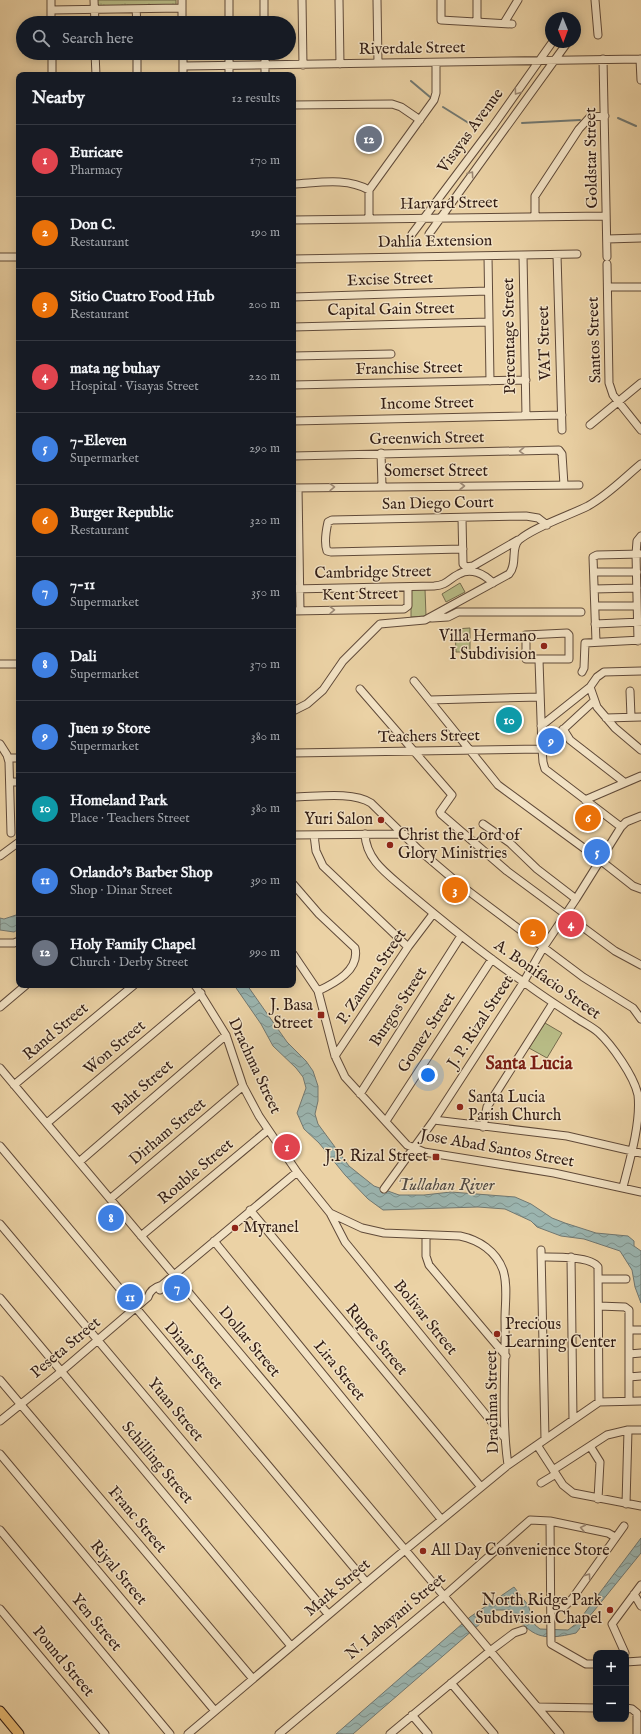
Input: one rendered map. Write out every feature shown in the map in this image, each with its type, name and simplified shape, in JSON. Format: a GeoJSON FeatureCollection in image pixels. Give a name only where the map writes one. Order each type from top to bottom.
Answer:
{"type":"FeatureCollection","features":[{"type":"Feature","properties":{"kind":"main road"},"geometry":{"type":"LineString","coordinates":[[0,1711],[19,1734]]}},
{"type":"Feature","properties":{"kind":"street"},"geometry":{"type":"LineString","coordinates":[[51,0],[51,16]]}},
{"type":"Feature","properties":{"kind":"street"},"geometry":{"type":"LineString","coordinates":[[94,0],[95,16]]}},
{"type":"Feature","properties":{"kind":"street"},"geometry":{"type":"LineString","coordinates":[[182,0],[182,16]]}},
{"type":"Feature","properties":{"kind":"street"},"geometry":{"type":"LineString","coordinates":[[229,0],[229,16]]}},
{"type":"Feature","properties":{"kind":"street"},"geometry":{"type":"LineString","coordinates":[[264,0],[264,16]]}},
{"type":"Feature","properties":{"kind":"street"},"geometry":{"type":"LineString","coordinates":[[302,0],[303,65]]}},
{"type":"Feature","properties":{"kind":"street"},"geometry":{"type":"LineString","coordinates":[[339,0],[340,64]]}},
{"type":"Feature","properties":{"kind":"street"},"geometry":{"type":"LineString","coordinates":[[377,0],[378,64]]}},
{"type":"Feature","properties":{"kind":"street"},"geometry":{"type":"LineString","coordinates":[[441,0],[441,20],[512,24]]}},
{"type":"Feature","properties":{"kind":"street"},"geometry":{"type":"LineString","coordinates":[[477,0],[477,22]]}},
{"type":"Feature","properties":{"kind":"street"},"geometry":{"type":"LineString","coordinates":[[504,23],[518,0]]}},
{"type":"Feature","properties":{"kind":"street"},"geometry":{"type":"LineString","coordinates":[[595,0],[598,35]]}},
{"type":"Feature","properties":{"kind":"street"},"geometry":{"type":"LineString","coordinates":[[51,10],[182,8]]}},
{"type":"Feature","properties":{"kind":"street"},"geometry":{"type":"LineString","coordinates":[[136,9],[136,16]]}},
{"type":"Feature","properties":{"kind":"street","name":"Visayas Avenue"},"geometry":{"type":"LineString","coordinates":[[412,234],[548,48]]}},
{"type":"Feature","properties":{"kind":"street","name":"Visayas Avenue"},"geometry":{"type":"LineString","coordinates":[[429,234],[563,48]]}},
{"type":"Feature","properties":{"kind":"street","name":"Goldstar Street"},"geometry":{"type":"LineString","coordinates":[[603,59],[607,260]]}},
{"type":"Feature","properties":{"kind":"street"},"geometry":{"type":"LineString","coordinates":[[641,59],[641,80]]}},
{"type":"Feature","properties":{"kind":"street","name":"Riverdale Street"},"geometry":{"type":"LineString","coordinates":[[183,66],[641,59]]}},
{"type":"Feature","properties":{"kind":"street"},"geometry":{"type":"LineString","coordinates":[[52,60],[52,72]]}},
{"type":"Feature","properties":{"kind":"street"},"geometry":{"type":"LineString","coordinates":[[96,60],[96,72]]}},
{"type":"Feature","properties":{"kind":"street"},"geometry":{"type":"LineString","coordinates":[[137,60],[137,72]]}},
{"type":"Feature","properties":{"kind":"street"},"geometry":{"type":"LineString","coordinates":[[183,60],[183,72]]}},
{"type":"Feature","properties":{"kind":"street"},"geometry":{"type":"LineString","coordinates":[[229,60],[229,72]]}},
{"type":"Feature","properties":{"kind":"street"},"geometry":{"type":"LineString","coordinates":[[265,60],[265,72]]}},
{"type":"Feature","properties":{"kind":"street"},"geometry":{"type":"LineString","coordinates":[[369,219],[369,190],[434,100],[436,93],[436,62]]}},
{"type":"Feature","properties":{"kind":"street"},"geometry":{"type":"LineString","coordinates":[[296,106],[392,104],[401,107],[420,120]]}},
{"type":"Feature","properties":{"kind":"street"},"geometry":{"type":"LineString","coordinates":[[534,217],[535,196],[579,129],[590,117],[605,116]]}},
{"type":"Feature","properties":{"kind":"street"},"geometry":{"type":"LineString","coordinates":[[296,184],[349,182],[355,183],[369,190]]}},
{"type":"Feature","properties":{"kind":"street","name":"Harvard Street"},"geometry":{"type":"LineString","coordinates":[[296,220],[606,216]]}},
{"type":"Feature","properties":{"kind":"street"},"geometry":{"type":"LineString","coordinates":[[607,239],[641,238]]}},
{"type":"Feature","properties":{"kind":"street","name":"Dahlia Extension"},"geometry":{"type":"LineString","coordinates":[[296,259],[578,254]]}},
{"type":"Feature","properties":{"kind":"street","name":"Percentage Street"},"geometry":{"type":"LineString","coordinates":[[523,255],[526,416]]}},
{"type":"Feature","properties":{"kind":"street","name":"VAT Street"},"geometry":{"type":"LineString","coordinates":[[556,255],[562,430]]}},
{"type":"Feature","properties":{"kind":"street"},"geometry":{"type":"LineString","coordinates":[[0,257],[16,256]]}},
{"type":"Feature","properties":{"kind":"street"},"geometry":{"type":"LineString","coordinates":[[488,256],[490,381]]}},
{"type":"Feature","properties":{"kind":"street","name":"Santos Street"},"geometry":{"type":"LineString","coordinates":[[607,260],[609,383],[613,395],[641,430]]}},
{"type":"Feature","properties":{"kind":"street"},"geometry":{"type":"LineString","coordinates":[[608,287],[641,287]]}},
{"type":"Feature","properties":{"kind":"street","name":"Excise Street"},"geometry":{"type":"LineString","coordinates":[[296,296],[488,291]]}},
{"type":"Feature","properties":{"kind":"street","name":"Capital Gain Street"},"geometry":{"type":"LineString","coordinates":[[296,327],[489,322]]}},
{"type":"Feature","properties":{"kind":"street"},"geometry":{"type":"LineString","coordinates":[[296,356],[391,354]]}},
{"type":"Feature","properties":{"kind":"street","name":"Franchise Street"},"geometry":{"type":"LineString","coordinates":[[296,385],[526,380]]}},
{"type":"Feature","properties":{"kind":"street"},"geometry":{"type":"LineString","coordinates":[[590,425],[641,383]]}},
{"type":"Feature","properties":{"kind":"street","name":"Income Street"},"geometry":{"type":"LineString","coordinates":[[296,421],[562,415]]}},
{"type":"Feature","properties":{"kind":"street","name":"Greenwich Street"},"geometry":{"type":"LineString","coordinates":[[296,456],[559,450],[561,451],[564,485]]}},
{"type":"Feature","properties":{"kind":"street"},"geometry":{"type":"LineString","coordinates":[[381,453],[382,486]]}},
{"type":"Feature","properties":{"kind":"street"},"geometry":{"type":"LineString","coordinates":[[462,518],[463,564],[466,567],[469,567],[547,525],[589,505],[641,464]]}},
{"type":"Feature","properties":{"kind":"street","name":"Somerset Street"},"geometry":{"type":"LineString","coordinates":[[296,488],[580,485]]}},
{"type":"Feature","properties":{"kind":"street"},"geometry":{"type":"LineString","coordinates":[[296,488],[297,611]]}},
{"type":"Feature","properties":{"kind":"street","name":"San Diego Court"},"geometry":{"type":"LineString","coordinates":[[462,549],[331,552],[327,551],[326,548],[328,522],[332,520],[533,517],[538,518],[547,525]]}},
{"type":"Feature","properties":{"kind":"street"},"geometry":{"type":"LineString","coordinates":[[582,672],[584,668],[585,643],[640,640],[637,588],[639,554],[637,541],[641,536]]}},
{"type":"Feature","properties":{"kind":"street"},"geometry":{"type":"LineString","coordinates":[[296,710],[307,704],[323,690],[343,661],[380,624],[420,621],[430,618],[512,571],[515,547],[518,540]]}},
{"type":"Feature","properties":{"kind":"street"},"geometry":{"type":"LineString","coordinates":[[596,642],[594,589],[595,556],[639,554]]}},
{"type":"Feature","properties":{"kind":"street","name":"Cambridge Street"},"geometry":{"type":"LineString","coordinates":[[296,589],[440,586],[464,572],[483,574],[493,583]]}},
{"type":"Feature","properties":{"kind":"street"},"geometry":{"type":"LineString","coordinates":[[594,572],[637,572]]}},
{"type":"Feature","properties":{"kind":"street","name":"Kent Street"},"geometry":{"type":"LineString","coordinates":[[297,611],[405,609],[408,606],[408,587]]}},
{"type":"Feature","properties":{"kind":"street"},"geometry":{"type":"LineString","coordinates":[[594,589],[637,588]]}},
{"type":"Feature","properties":{"kind":"street"},"geometry":{"type":"LineString","coordinates":[[595,606],[638,606]]}},
{"type":"Feature","properties":{"kind":"street"},"geometry":{"type":"LineString","coordinates":[[430,618],[448,617],[458,612],[581,612]]}},
{"type":"Feature","properties":{"kind":"street"},"geometry":{"type":"LineString","coordinates":[[595,624],[639,622]]}},
{"type":"Feature","properties":{"kind":"street"},"geometry":{"type":"LineString","coordinates":[[569,634],[569,659],[539,660],[526,659],[526,635],[569,634]]}},
{"type":"Feature","properties":{"kind":"street"},"geometry":{"type":"LineString","coordinates":[[539,660],[542,749],[545,769],[621,827]]}},
{"type":"Feature","properties":{"kind":"street"},"geometry":{"type":"LineString","coordinates":[[0,664],[16,664]]}},
{"type":"Feature","properties":{"kind":"street"},"geometry":{"type":"LineString","coordinates":[[541,726],[590,687],[597,677],[604,672],[641,671]]}},
{"type":"Feature","properties":{"kind":"street"},"geometry":{"type":"LineString","coordinates":[[414,681],[498,785],[633,886],[641,889]]}},
{"type":"Feature","properties":{"kind":"street"},"geometry":{"type":"LineString","coordinates":[[590,687],[597,707],[615,728],[641,750]]}},
{"type":"Feature","properties":{"kind":"street"},"geometry":{"type":"LineString","coordinates":[[360,689],[452,797],[440,812],[441,814],[507,871],[615,951],[641,965]]}},
{"type":"Feature","properties":{"kind":"street"},"geometry":{"type":"LineString","coordinates":[[630,691],[630,717]]}},
{"type":"Feature","properties":{"kind":"street"},"geometry":{"type":"LineString","coordinates":[[430,700],[540,697]]}},
{"type":"Feature","properties":{"kind":"street"},"geometry":{"type":"LineString","coordinates":[[542,749],[594,701]]}},
{"type":"Feature","properties":{"kind":"street"},"geometry":{"type":"LineString","coordinates":[[606,718],[641,717]]}},
{"type":"Feature","properties":{"kind":"street"},"geometry":{"type":"LineString","coordinates":[[563,730],[570,740],[624,782]]}},
{"type":"Feature","properties":{"kind":"street"},"geometry":{"type":"LineString","coordinates":[[0,744],[8,758],[11,833]]}},
{"type":"Feature","properties":{"kind":"street","name":"Teachers Street"},"geometry":{"type":"LineString","coordinates":[[296,753],[542,749]]}},
{"type":"Feature","properties":{"kind":"street"},"geometry":{"type":"LineString","coordinates":[[8,758],[16,758]]}},
{"type":"Feature","properties":{"kind":"street"},"geometry":{"type":"LineString","coordinates":[[585,800],[641,776]]}},
{"type":"Feature","properties":{"kind":"street"},"geometry":{"type":"LineString","coordinates":[[10,782],[16,782]]}},
{"type":"Feature","properties":{"kind":"street"},"geometry":{"type":"LineString","coordinates":[[296,797],[343,796],[365,799],[448,875],[583,977],[634,1008],[640,1016]]}},
{"type":"Feature","properties":{"kind":"street","name":"J. P. Rizal Street"},"geometry":{"type":"LineString","coordinates":[[384,1189],[434,1120],[523,983],[543,948],[621,827],[626,822],[641,816]]}},
{"type":"Feature","properties":{"kind":"street"},"geometry":{"type":"LineString","coordinates":[[483,824],[510,843],[537,869],[576,899]]}},
{"type":"Feature","properties":{"kind":"street","name":"A. Bonifacio Street"},"geometry":{"type":"LineString","coordinates":[[365,834],[365,844],[368,852],[375,862],[433,914],[523,983],[597,1032],[612,1048],[633,1083],[638,1095],[640,1115],[623,1187]]}},
{"type":"Feature","properties":{"kind":"street"},"geometry":{"type":"LineString","coordinates":[[296,835],[404,834]]}},
{"type":"Feature","properties":{"kind":"street"},"geometry":{"type":"LineString","coordinates":[[314,835],[316,851],[323,866],[408,947]]}},
{"type":"Feature","properties":{"kind":"street"},"geometry":{"type":"LineString","coordinates":[[0,856],[16,844]]}},
{"type":"Feature","properties":{"kind":"street"},"geometry":{"type":"LineString","coordinates":[[296,887],[320,914],[355,948],[356,956],[354,963],[343,976],[318,991]]}},
{"type":"Feature","properties":{"kind":"street","name":"P. Zamora Street"},"geometry":{"type":"LineString","coordinates":[[335,1056],[408,947],[433,914]]}},
{"type":"Feature","properties":{"kind":"street","name":"Burgos Street"},"geometry":{"type":"LineString","coordinates":[[360,1094],[461,936]]}},
{"type":"Feature","properties":{"kind":"street"},"geometry":{"type":"LineString","coordinates":[[0,943],[16,942]]}},
{"type":"Feature","properties":{"kind":"street","name":"Jose Abad Santos Street"},"geometry":{"type":"LineString","coordinates":[[296,958],[318,991],[335,1056],[345,1078],[407,1145],[414,1149],[554,1173],[641,1192]]}},
{"type":"Feature","properties":{"kind":"street","name":"Gomez Street"},"geometry":{"type":"LineString","coordinates":[[386,1121],[492,959]]}},
{"type":"Feature","properties":{"kind":"street"},"geometry":{"type":"LineString","coordinates":[[0,1007],[22,988]]}},
{"type":"Feature","properties":{"kind":"street","name":"Rand Street"},"geometry":{"type":"LineString","coordinates":[[14,1085],[130,988]]}},
{"type":"Feature","properties":{"kind":"street","name":"Drachma Street"},"geometry":{"type":"LineString","coordinates":[[197,988],[226,1035],[243,1086],[268,1130],[297,1172],[330,1213],[362,1228],[384,1233],[426,1236],[460,1236],[469,1238],[485,1246],[497,1259],[505,1278],[506,1356],[504,1437],[508,1465]]}},
{"type":"Feature","properties":{"kind":"street","name":"Won Street"},"geometry":{"type":"LineString","coordinates":[[47,1123],[201,993]]}},
{"type":"Feature","properties":{"kind":"street"},"geometry":{"type":"LineString","coordinates":[[483,1127],[487,1107],[553,1003]]}},
{"type":"Feature","properties":{"kind":"street","name":"Baht Street"},"geometry":{"type":"LineString","coordinates":[[79,1162],[226,1035]]}},
{"type":"Feature","properties":{"kind":"street","name":"Dollar Street"},"geometry":{"type":"LineString","coordinates":[[0,1068],[490,1651],[539,1707],[560,1734]]}},
{"type":"Feature","properties":{"kind":"street","name":"Dirham Street"},"geometry":{"type":"LineString","coordinates":[[110,1199],[243,1086]]}},
{"type":"Feature","properties":{"kind":"street"},"geometry":{"type":"LineString","coordinates":[[434,1120],[567,1136],[641,1153]]}},
{"type":"Feature","properties":{"kind":"street","name":"Rouble Street"},"geometry":{"type":"LineString","coordinates":[[141,1236],[268,1130]]}},
{"type":"Feature","properties":{"kind":"street","name":"Dinar Street"},"geometry":{"type":"LineString","coordinates":[[0,1146],[366,1582]]}},
{"type":"Feature","properties":{"kind":"street","name":"Peseta Street"},"geometry":{"type":"LineString","coordinates":[[0,1421],[62,1371],[148,1297],[153,1296],[160,1290],[162,1285],[297,1172]]}},
{"type":"Feature","properties":{"kind":"street","name":"Rupee Street"},"geometry":{"type":"LineString","coordinates":[[250,1210],[481,1488]]}},
{"type":"Feature","properties":{"kind":"street","name":"Bolivar Street"},"geometry":{"type":"LineString","coordinates":[[330,1213],[344,1242],[504,1437]]}},
{"type":"Feature","properties":{"kind":"street","name":"Yuan Street"},"geometry":{"type":"LineString","coordinates":[[0,1224],[328,1614]]}},
{"type":"Feature","properties":{"kind":"street"},"geometry":{"type":"LineString","coordinates":[[426,1236],[426,1256],[429,1265],[506,1356]]}},
{"type":"Feature","properties":{"kind":"street","name":"Lira Street"},"geometry":{"type":"LineString","coordinates":[[214,1241],[442,1519]]}},
{"type":"Feature","properties":{"kind":"street"},"geometry":{"type":"LineString","coordinates":[[545,1439],[542,1253],[571,1257],[597,1265],[599,1306],[599,1402],[641,1401]]}},
{"type":"Feature","properties":{"kind":"street"},"geometry":{"type":"LineString","coordinates":[[571,1257],[573,1419]]}},
{"type":"Feature","properties":{"kind":"street"},"geometry":{"type":"LineString","coordinates":[[598,1279],[626,1279]]}},
{"type":"Feature","properties":{"kind":"street","name":"Schilling Street"},"geometry":{"type":"LineString","coordinates":[[0,1298],[291,1646]]}},
{"type":"Feature","properties":{"kind":"street"},"geometry":{"type":"LineString","coordinates":[[599,1306],[628,1308],[630,1401]]}},
{"type":"Feature","properties":{"kind":"street"},"geometry":{"type":"LineString","coordinates":[[629,1330],[641,1330]]}},
{"type":"Feature","properties":{"kind":"street"},"geometry":{"type":"LineString","coordinates":[[629,1354],[641,1353]]}},
{"type":"Feature","properties":{"kind":"street"},"geometry":{"type":"LineString","coordinates":[[629,1377],[641,1376]]}},
{"type":"Feature","properties":{"kind":"street","name":"Franc Street"},"geometry":{"type":"LineString","coordinates":[[0,1380],[252,1679]]}},
{"type":"Feature","properties":{"kind":"street","name":"Mark Street"},"geometry":{"type":"LineString","coordinates":[[188,1734],[366,1582],[508,1465],[599,1402]]}},
{"type":"Feature","properties":{"kind":"street"},"geometry":{"type":"LineString","coordinates":[[541,1483],[554,1472],[607,1435],[628,1430],[641,1430]]}},
{"type":"Feature","properties":{"kind":"street"},"geometry":{"type":"LineString","coordinates":[[626,1504],[628,1430]]}},
{"type":"Feature","properties":{"kind":"street"},"geometry":{"type":"LineString","coordinates":[[536,1445],[563,1485],[573,1493],[641,1506]]}},
{"type":"Feature","properties":{"kind":"street"},"geometry":{"type":"LineString","coordinates":[[590,1446],[600,1462],[598,1499]]}},
{"type":"Feature","properties":{"kind":"street","name":"Riyal Street"},"geometry":{"type":"LineString","coordinates":[[0,1454],[215,1711]]}},
{"type":"Feature","properties":{"kind":"street","name":"N. Labayani Street"},"geometry":{"type":"LineString","coordinates":[[279,1734],[444,1596],[530,1520],[550,1521]]}},
{"type":"Feature","properties":{"kind":"street"},"geometry":{"type":"LineString","coordinates":[[593,1664],[586,1664],[551,1644],[550,1521],[608,1533],[615,1537]]}},
{"type":"Feature","properties":{"kind":"street"},"geometry":{"type":"LineString","coordinates":[[551,1610],[564,1607],[572,1600],[624,1526]]}},
{"type":"Feature","properties":{"kind":"street","name":"Yen Street"},"geometry":{"type":"LineString","coordinates":[[0,1530],[170,1734]]}},
{"type":"Feature","properties":{"kind":"street"},"geometry":{"type":"LineString","coordinates":[[623,1650],[612,1624],[641,1585]]}},
{"type":"Feature","properties":{"kind":"street"},"geometry":{"type":"LineString","coordinates":[[634,1594],[641,1606]]}},
{"type":"Feature","properties":{"kind":"street","name":"Pound Street"},"geometry":{"type":"LineString","coordinates":[[0,1609],[105,1734]]}},
{"type":"Feature","properties":{"kind":"street"},"geometry":{"type":"LineString","coordinates":[[390,1734],[514,1632],[523,1630]]}},
{"type":"Feature","properties":{"kind":"street"},"geometry":{"type":"LineString","coordinates":[[629,1659],[641,1661]]}},
{"type":"Feature","properties":{"kind":"street"},"geometry":{"type":"LineString","coordinates":[[451,1683],[494,1734]]}},
{"type":"Feature","properties":{"kind":"street"},"geometry":{"type":"LineString","coordinates":[[539,1707],[593,1708]]}},
{"type":"Feature","properties":{"kind":"street"},"geometry":{"type":"LineString","coordinates":[[629,1708],[639,1711],[637,1734]]}},
{"type":"Feature","properties":{"kind":"street"},"geometry":{"type":"LineString","coordinates":[[412,1715],[428,1734]]}},
{"type":"Feature","properties":{"kind":"green space"},"geometry":{"type":"Polygon","coordinates":[[[96,0],[176,0],[176,9],[97,10],[96,0]]]}},
{"type":"Feature","properties":{"kind":"green space"},"geometry":{"type":"Polygon","coordinates":[[[460,583],[465,592],[446,602],[442,594],[460,583]]]}},
{"type":"Feature","properties":{"kind":"green space"},"geometry":{"type":"Polygon","coordinates":[[[411,589],[425,589],[426,616],[411,617],[411,589]]]}},
{"type":"Feature","properties":{"kind":"green space"},"geometry":{"type":"Polygon","coordinates":[[[470,628],[470,652],[456,652],[455,629],[470,628]]]}},
{"type":"Feature","properties":{"kind":"green space"},"geometry":{"type":"Polygon","coordinates":[[[545,1023],[562,1033],[547,1058],[529,1048],[545,1023]]]}},
{"type":"Feature","properties":{"kind":"water"},"geometry":{"type":"Polygon","coordinates":[[[16,915],[16,931],[14,932],[0,930],[0,918],[4,919],[16,915]]]}},
{"type":"Feature","properties":{"kind":"water"},"geometry":{"type":"Polygon","coordinates":[[[236,988],[249,988],[287,1042],[306,1061],[313,1071],[318,1086],[318,1101],[315,1114],[318,1124],[349,1166],[374,1186],[399,1195],[424,1195],[451,1192],[515,1197],[531,1204],[552,1218],[565,1223],[596,1233],[628,1236],[634,1241],[634,1246],[641,1251],[641,1303],[635,1287],[632,1270],[620,1251],[584,1239],[561,1236],[537,1227],[531,1221],[505,1209],[478,1207],[383,1210],[368,1199],[345,1175],[319,1143],[304,1129],[297,1113],[306,1088],[303,1077],[296,1068],[273,1046],[261,1024],[236,988]]]}},
{"type":"Feature","properties":{"kind":"water"},"geometry":{"type":"Polygon","coordinates":[[[641,1538],[641,1553],[576,1633],[555,1637],[539,1635],[525,1627],[510,1610],[496,1610],[353,1734],[336,1734],[470,1617],[514,1587],[528,1605],[535,1625],[540,1629],[568,1630],[577,1623],[641,1538]]]}},
{"type":"Feature","properties":{"kind":"waterway"},"geometry":{"type":"LineString","coordinates":[[411,81],[430,97]]}},
{"type":"Feature","properties":{"kind":"waterway"},"geometry":{"type":"LineString","coordinates":[[443,107],[475,127]]}},
{"type":"Feature","properties":{"kind":"waterway"},"geometry":{"type":"LineString","coordinates":[[618,118],[636,126]]}},
{"type":"Feature","properties":{"kind":"waterway"},"geometry":{"type":"LineString","coordinates":[[522,123],[580,120]]}},
{"type":"Feature","properties":{"kind":"place","name":"Holy Family Chapel"},"geometry":{"type":"Point","coordinates":[369,139]}},
{"type":"Feature","properties":{"kind":"place","name":"Villa Hermano I Subdivision"},"geometry":{"type":"Point","coordinates":[544,646]}},
{"type":"Feature","properties":{"kind":"place","name":"Homeland Park"},"geometry":{"type":"Point","coordinates":[509,720]}},
{"type":"Feature","properties":{"kind":"place","name":"Juen 19 Store"},"geometry":{"type":"Point","coordinates":[551,741]}},
{"type":"Feature","properties":{"kind":"place","name":"Burger Republic"},"geometry":{"type":"Point","coordinates":[588,818]}},
{"type":"Feature","properties":{"kind":"place","name":"Yuri Salon"},"geometry":{"type":"Point","coordinates":[381,820]}},
{"type":"Feature","properties":{"kind":"place","name":"Christ the Lord of Glory Ministries"},"geometry":{"type":"Point","coordinates":[390,845]}},
{"type":"Feature","properties":{"kind":"place","name":"7-Eleven"},"geometry":{"type":"Point","coordinates":[597,852]}},
{"type":"Feature","properties":{"kind":"place","name":"Sitio Cuatro Food Hub"},"geometry":{"type":"Point","coordinates":[455,890]}},
{"type":"Feature","properties":{"kind":"place","name":"mata ng buhay"},"geometry":{"type":"Point","coordinates":[571,924]}},
{"type":"Feature","properties":{"kind":"place","name":"Don C."},"geometry":{"type":"Point","coordinates":[533,932]}},
{"type":"Feature","properties":{"kind":"place","name":"J. Basa Street"},"geometry":{"type":"Point","coordinates":[321,1015]}},
{"type":"Feature","properties":{"kind":"place","name":"Santa Lucia Parish Church"},"geometry":{"type":"Point","coordinates":[460,1107]}},
{"type":"Feature","properties":{"kind":"place","name":"Euricare"},"geometry":{"type":"Point","coordinates":[287,1147]}},
{"type":"Feature","properties":{"kind":"place","name":"J.P. Rizal Street"},"geometry":{"type":"Point","coordinates":[436,1157]}},
{"type":"Feature","properties":{"kind":"place","name":"Dali"},"geometry":{"type":"Point","coordinates":[111,1218]}},
{"type":"Feature","properties":{"kind":"place","name":"Myranel"},"geometry":{"type":"Point","coordinates":[235,1228]}},
{"type":"Feature","properties":{"kind":"place","name":"7-11"},"geometry":{"type":"Point","coordinates":[177,1288]}},
{"type":"Feature","properties":{"kind":"place","name":"Orlando's Barber Shop"},"geometry":{"type":"Point","coordinates":[130,1297]}},
{"type":"Feature","properties":{"kind":"place","name":"Precious Learning Center"},"geometry":{"type":"Point","coordinates":[497,1334]}},
{"type":"Feature","properties":{"kind":"place","name":"All Day Convenience Store"},"geometry":{"type":"Point","coordinates":[423,1551]}},
{"type":"Feature","properties":{"kind":"place","name":"North Ridge Park Subdivision Chapel"},"geometry":{"type":"Point","coordinates":[610,1610]}},
{"type":"Feature","properties":{"kind":"district","name":"Santa Lucia"},"geometry":{"type":"Point","coordinates":[529,1064]}},
{"type":"Feature","properties":{"kind":"water label","name":"Tullahan River"},"geometry":{"type":"Point","coordinates":[446,1185]}}]}
